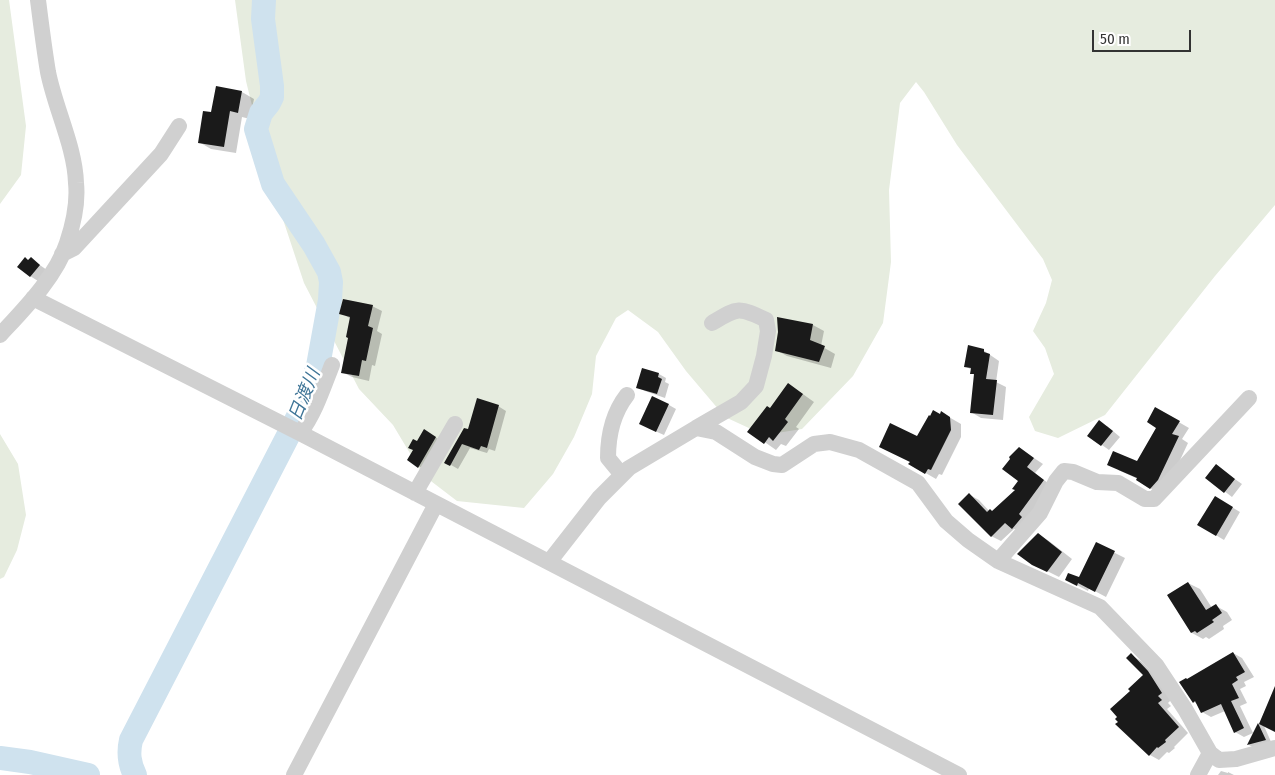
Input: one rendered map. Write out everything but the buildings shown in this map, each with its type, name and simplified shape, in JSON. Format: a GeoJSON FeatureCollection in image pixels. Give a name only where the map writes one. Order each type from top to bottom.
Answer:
{"type":"FeatureCollection","features":[{"type":"Feature","properties":{"kind":"street"},"geometry":{"type":"LineString","coordinates":[[0,335],[33,298],[62,254],[67,243],[76,203],[74,164],[48,73],[38,0]]}},
{"type":"Feature","properties":{"kind":"street"},"geometry":{"type":"LineString","coordinates":[[62,254],[74,248],[154,162],[179,126]]}},
{"type":"Feature","properties":{"kind":"street"},"geometry":{"type":"LineString","coordinates":[[33,298],[294,430],[959,775]]}},
{"type":"Feature","properties":{"kind":"street"},"geometry":{"type":"LineString","coordinates":[[549,562],[599,498],[629,468],[741,402],[756,386],[768,331],[766,320],[750,312],[733,310],[712,323]]}},
{"type":"Feature","properties":{"kind":"street"},"geometry":{"type":"LineString","coordinates":[[294,430],[307,424],[332,365]]}},
{"type":"Feature","properties":{"kind":"street"},"geometry":{"type":"LineString","coordinates":[[622,475],[608,458],[608,441],[619,406],[627,396]]}},
{"type":"Feature","properties":{"kind":"street"},"geometry":{"type":"LineString","coordinates":[[998,561],[1040,513],[1056,481],[1064,472],[1072,472],[1096,482],[1118,483],[1145,499],[1154,499],[1249,398]]}},
{"type":"Feature","properties":{"kind":"street"},"geometry":{"type":"LineString","coordinates":[[415,493],[455,424]]}},
{"type":"Feature","properties":{"kind":"street"},"geometry":{"type":"LineString","coordinates":[[696,428],[716,432],[755,457],[773,464],[782,465],[814,444],[830,442],[859,450],[918,483],[946,520],[968,540],[998,561],[1100,607],[1156,665],[1185,709],[1210,753],[1218,760],[1236,759],[1275,748]]}},
{"type":"Feature","properties":{"kind":"street"},"geometry":{"type":"LineString","coordinates":[[294,775],[436,504]]}},
{"type":"Feature","properties":{"kind":"street"},"geometry":{"type":"LineString","coordinates":[[1198,775],[1210,753]]}},
{"type":"Feature","properties":{"kind":"shaded area"},"geometry":{"type":"Polygon","coordinates":[[[0,0],[9,0],[26,126],[21,175],[0,204],[0,0]]]}},
{"type":"Feature","properties":{"kind":"shaded area"},"geometry":{"type":"Polygon","coordinates":[[[235,0],[1275,0],[1275,205],[1215,276],[1105,415],[1058,438],[1035,431],[1029,417],[1054,374],[1045,348],[1033,331],[1046,303],[1052,280],[1043,259],[957,145],[916,82],[900,103],[889,190],[891,262],[883,323],[853,376],[802,429],[764,435],[725,417],[686,371],[658,332],[628,310],[616,318],[596,356],[592,394],[574,437],[553,474],[524,508],[457,501],[423,475],[393,425],[359,389],[304,283],[271,183],[246,81],[235,0]]]}},
{"type":"Feature","properties":{"kind":"shaded area"},"geometry":{"type":"Polygon","coordinates":[[[0,434],[18,464],[26,515],[17,550],[4,577],[0,579],[0,434]]]}},
{"type":"Feature","properties":{"kind":"waterway","name":"日渡川"},"geometry":{"type":"LineString","coordinates":[[135,775],[130,758],[131,740],[305,403],[318,366],[330,300],[331,282],[329,272],[314,245],[273,184],[256,129],[261,113],[272,97],[263,19],[264,0]]}},
{"type":"Feature","properties":{"kind":"waterway"},"geometry":{"type":"LineString","coordinates":[[0,758],[30,762],[88,775]]}}]}
